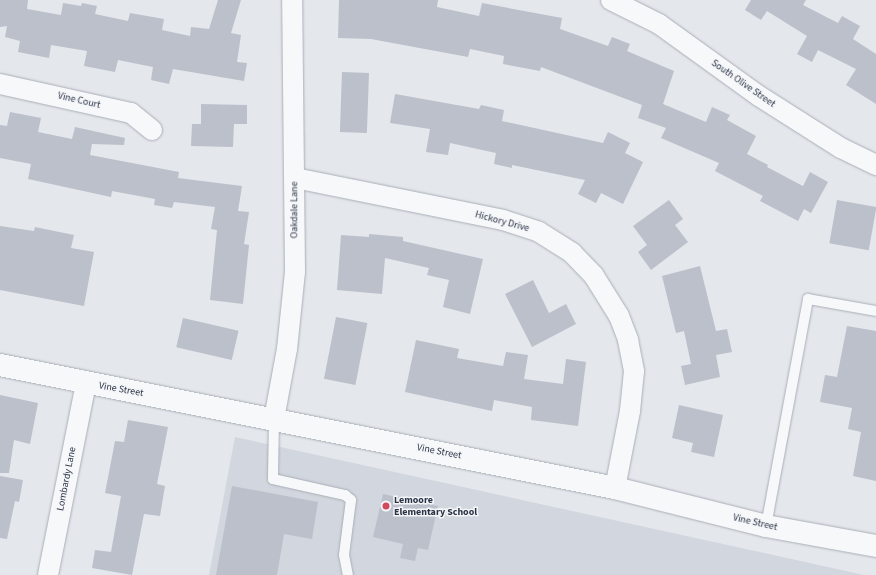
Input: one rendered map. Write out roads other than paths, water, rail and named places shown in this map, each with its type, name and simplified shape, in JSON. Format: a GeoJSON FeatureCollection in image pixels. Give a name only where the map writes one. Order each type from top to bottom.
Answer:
{"type":"FeatureCollection","features":[{"type":"Feature","properties":{"kind":"street","name":"Oakdale Lane"},"geometry":{"type":"LineString","coordinates":[[274,419],[287,349],[295,272],[292,0]]}},
{"type":"Feature","properties":{"kind":"street","name":"South Olive Street"},"geometry":{"type":"LineString","coordinates":[[611,0],[659,24],[759,96],[841,148],[876,165]]}},
{"type":"Feature","properties":{"kind":"street","name":"Vine Court"},"geometry":{"type":"LineString","coordinates":[[0,84],[131,113],[152,130]]}},
{"type":"Feature","properties":{"kind":"street","name":"Hickory Drive"},"geometry":{"type":"LineString","coordinates":[[295,178],[509,222],[539,232],[572,253],[594,276],[619,316],[628,340],[634,371],[630,411],[614,488]]}},
{"type":"Feature","properties":{"kind":"street","name":"Vine Street"},"geometry":{"type":"LineString","coordinates":[[0,365],[614,488],[766,526],[876,546]]}},
{"type":"Feature","properties":{"kind":"street","name":"Lombardy Lane"},"geometry":{"type":"LineString","coordinates":[[48,575],[86,383]]}},
{"type":"Feature","properties":{"kind":"lane"},"geometry":{"type":"LineString","coordinates":[[766,526],[808,298],[876,311]]}},
{"type":"Feature","properties":{"kind":"lane"},"geometry":{"type":"LineString","coordinates":[[274,419],[273,479],[345,495],[351,500],[344,555],[348,575]]}},
{"type":"Feature","properties":{"kind":"place","name":"Lemoore Elementary School"},"geometry":{"type":"Point","coordinates":[386,506]}}]}
